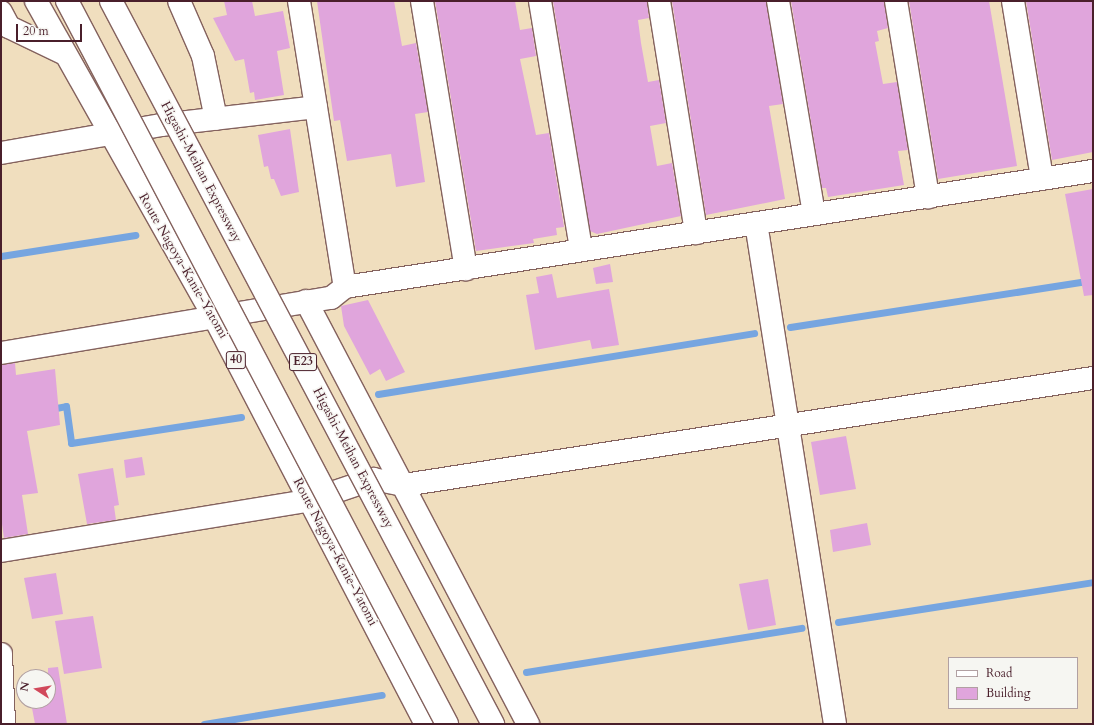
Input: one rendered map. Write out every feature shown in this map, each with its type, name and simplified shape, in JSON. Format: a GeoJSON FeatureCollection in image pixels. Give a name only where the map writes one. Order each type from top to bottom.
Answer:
{"type":"FeatureCollection","features":[{"type":"Feature","properties":{"kind":"main road","name":"Route Nagoya-Kanie-Yatomi"},"geometry":{"type":"LineString","coordinates":[[36,1],[109,136],[213,315],[308,501],[426,724]]}},
{"type":"Feature","properties":{"kind":"main road"},"geometry":{"type":"LineString","coordinates":[[66,1],[447,724]]}},
{"type":"Feature","properties":{"kind":"main road","name":"Higashi-Meihan Expressway"},"geometry":{"type":"LineString","coordinates":[[111,1],[493,724]]}},
{"type":"Feature","properties":{"kind":"main road"},"geometry":{"type":"LineString","coordinates":[[179,1],[203,56],[216,119]]}},
{"type":"Feature","properties":{"kind":"main road"},"geometry":{"type":"LineString","coordinates":[[299,1],[345,287]]}},
{"type":"Feature","properties":{"kind":"main road"},"geometry":{"type":"LineString","coordinates":[[422,1],[466,269]]}},
{"type":"Feature","properties":{"kind":"main road"},"geometry":{"type":"LineString","coordinates":[[540,1],[581,250]]}},
{"type":"Feature","properties":{"kind":"main road"},"geometry":{"type":"LineString","coordinates":[[659,1],[696,233]]}},
{"type":"Feature","properties":{"kind":"main road"},"geometry":{"type":"LineString","coordinates":[[778,1],[814,214]]}},
{"type":"Feature","properties":{"kind":"main road"},"geometry":{"type":"LineString","coordinates":[[896,1],[928,196]]}},
{"type":"Feature","properties":{"kind":"main road"},"geometry":{"type":"LineString","coordinates":[[1014,1],[1042,179]]}},
{"type":"Feature","properties":{"kind":"main road"},"geometry":{"type":"LineString","coordinates":[[1,12],[9,27],[63,53]]}},
{"type":"Feature","properties":{"kind":"main road"},"geometry":{"type":"LineString","coordinates":[[1,153],[216,119],[316,107]]}},
{"type":"Feature","properties":{"kind":"main road"},"geometry":{"type":"LineString","coordinates":[[1,353],[196,323],[213,315],[331,298],[345,287],[1093,171]]}},
{"type":"Feature","properties":{"kind":"main road"},"geometry":{"type":"LineString","coordinates":[[756,223],[786,426],[835,724]]}},
{"type":"Feature","properties":{"kind":"main road"},"geometry":{"type":"LineString","coordinates":[[306,301],[404,485],[528,724]]}},
{"type":"Feature","properties":{"kind":"main road"},"geometry":{"type":"LineString","coordinates":[[1,551],[308,501],[373,478],[404,485],[1093,378]]}},
{"type":"Feature","properties":{"kind":"main road"},"geometry":{"type":"LineString","coordinates":[[1,654],[4,724]]}},
{"type":"Feature","properties":{"kind":"building"},"geometry":{"type":"Polygon","coordinates":[[[224,1],[252,1],[255,16],[283,11],[290,48],[277,51],[284,95],[255,100],[254,92],[250,93],[244,59],[235,61],[213,18],[227,15],[224,1]]]}},
{"type":"Feature","properties":{"kind":"building"},"geometry":{"type":"Polygon","coordinates":[[[317,1],[394,1],[402,46],[416,43],[428,112],[415,114],[425,182],[396,187],[391,154],[347,161],[340,120],[334,121],[317,1]]]}},
{"type":"Feature","properties":{"kind":"building"},"geometry":{"type":"Polygon","coordinates":[[[435,1],[515,1],[520,30],[532,28],[536,56],[520,59],[536,135],[549,133],[564,227],[556,228],[557,235],[533,239],[534,243],[476,251],[435,1]]]}},
{"type":"Feature","properties":{"kind":"building"},"geometry":{"type":"Polygon","coordinates":[[[553,1],[647,1],[649,18],[638,20],[641,43],[648,82],[659,80],[666,123],[650,126],[657,166],[672,163],[681,216],[597,234],[590,231],[553,1]]]}},
{"type":"Feature","properties":{"kind":"building"},"geometry":{"type":"Polygon","coordinates":[[[672,1],[766,1],[783,104],[769,106],[785,199],[706,215],[672,1]]]}},
{"type":"Feature","properties":{"kind":"building"},"geometry":{"type":"Polygon","coordinates":[[[791,1],[884,1],[888,28],[877,31],[879,41],[875,42],[883,84],[897,82],[908,150],[898,151],[904,185],[828,197],[826,188],[822,188],[791,1]]]}},
{"type":"Feature","properties":{"kind":"building"},"geometry":{"type":"Polygon","coordinates":[[[909,1],[989,1],[1017,166],[938,179],[909,1]]]}},
{"type":"Feature","properties":{"kind":"building"},"geometry":{"type":"Polygon","coordinates":[[[1026,1],[1093,1],[1093,152],[1052,160],[1026,1]]]}},
{"type":"Feature","properties":{"kind":"building"},"geometry":{"type":"Polygon","coordinates":[[[290,129],[299,192],[281,196],[274,179],[271,179],[268,166],[264,167],[258,135],[290,129]]]}},
{"type":"Feature","properties":{"kind":"building"},"geometry":{"type":"Polygon","coordinates":[[[1093,189],[1093,295],[1084,296],[1065,194],[1093,189]]]}},
{"type":"Feature","properties":{"kind":"building"},"geometry":{"type":"Polygon","coordinates":[[[610,264],[613,282],[596,284],[593,268],[610,264]]]}},
{"type":"Feature","properties":{"kind":"building"},"geometry":{"type":"Polygon","coordinates":[[[552,274],[557,298],[609,289],[619,345],[592,349],[590,340],[535,350],[526,295],[539,293],[536,277],[552,274]]]}},
{"type":"Feature","properties":{"kind":"building"},"geometry":{"type":"Polygon","coordinates":[[[368,300],[405,372],[386,381],[380,369],[370,375],[344,326],[341,306],[368,300]]]}},
{"type":"Feature","properties":{"kind":"building"},"geometry":{"type":"Polygon","coordinates":[[[15,363],[16,375],[55,369],[60,425],[27,431],[38,493],[22,495],[28,534],[4,538],[1,517],[1,365],[15,363]]]}},
{"type":"Feature","properties":{"kind":"building"},"geometry":{"type":"Polygon","coordinates":[[[846,436],[856,489],[820,495],[811,442],[846,436]]]}},
{"type":"Feature","properties":{"kind":"building"},"geometry":{"type":"Polygon","coordinates":[[[142,457],[145,475],[126,478],[124,460],[142,457]]]}},
{"type":"Feature","properties":{"kind":"building"},"geometry":{"type":"Polygon","coordinates":[[[113,468],[119,505],[114,506],[116,520],[87,524],[78,474],[113,468]]]}},
{"type":"Feature","properties":{"kind":"building"},"geometry":{"type":"Polygon","coordinates":[[[867,523],[871,545],[833,552],[830,530],[867,523]]]}},
{"type":"Feature","properties":{"kind":"building"},"geometry":{"type":"Polygon","coordinates":[[[56,573],[63,614],[32,619],[24,578],[56,573]]]}},
{"type":"Feature","properties":{"kind":"building"},"geometry":{"type":"Polygon","coordinates":[[[768,579],[776,625],[748,630],[739,584],[768,579]]]}},
{"type":"Feature","properties":{"kind":"building"},"geometry":{"type":"Polygon","coordinates":[[[93,616],[102,668],[64,674],[55,621],[93,616]]]}},
{"type":"Feature","properties":{"kind":"building"},"geometry":{"type":"Polygon","coordinates":[[[58,667],[67,724],[35,724],[32,709],[56,709],[56,669],[48,668],[58,667]]]}},
{"type":"Feature","properties":{"kind":"waterway"},"geometry":{"type":"LineString","coordinates":[[1,256],[135,235]]}},
{"type":"Feature","properties":{"kind":"waterway"},"geometry":{"type":"LineString","coordinates":[[790,327],[1093,280]]}},
{"type":"Feature","properties":{"kind":"waterway"},"geometry":{"type":"LineString","coordinates":[[378,394],[754,333]]}},
{"type":"Feature","properties":{"kind":"waterway"},"geometry":{"type":"LineString","coordinates":[[51,409],[66,406],[71,443],[241,417]]}},
{"type":"Feature","properties":{"kind":"waterway"},"geometry":{"type":"LineString","coordinates":[[838,622],[1093,582]]}},
{"type":"Feature","properties":{"kind":"waterway"},"geometry":{"type":"LineString","coordinates":[[526,672],[802,628]]}},
{"type":"Feature","properties":{"kind":"waterway"},"geometry":{"type":"LineString","coordinates":[[204,724],[382,695]]}}]}
